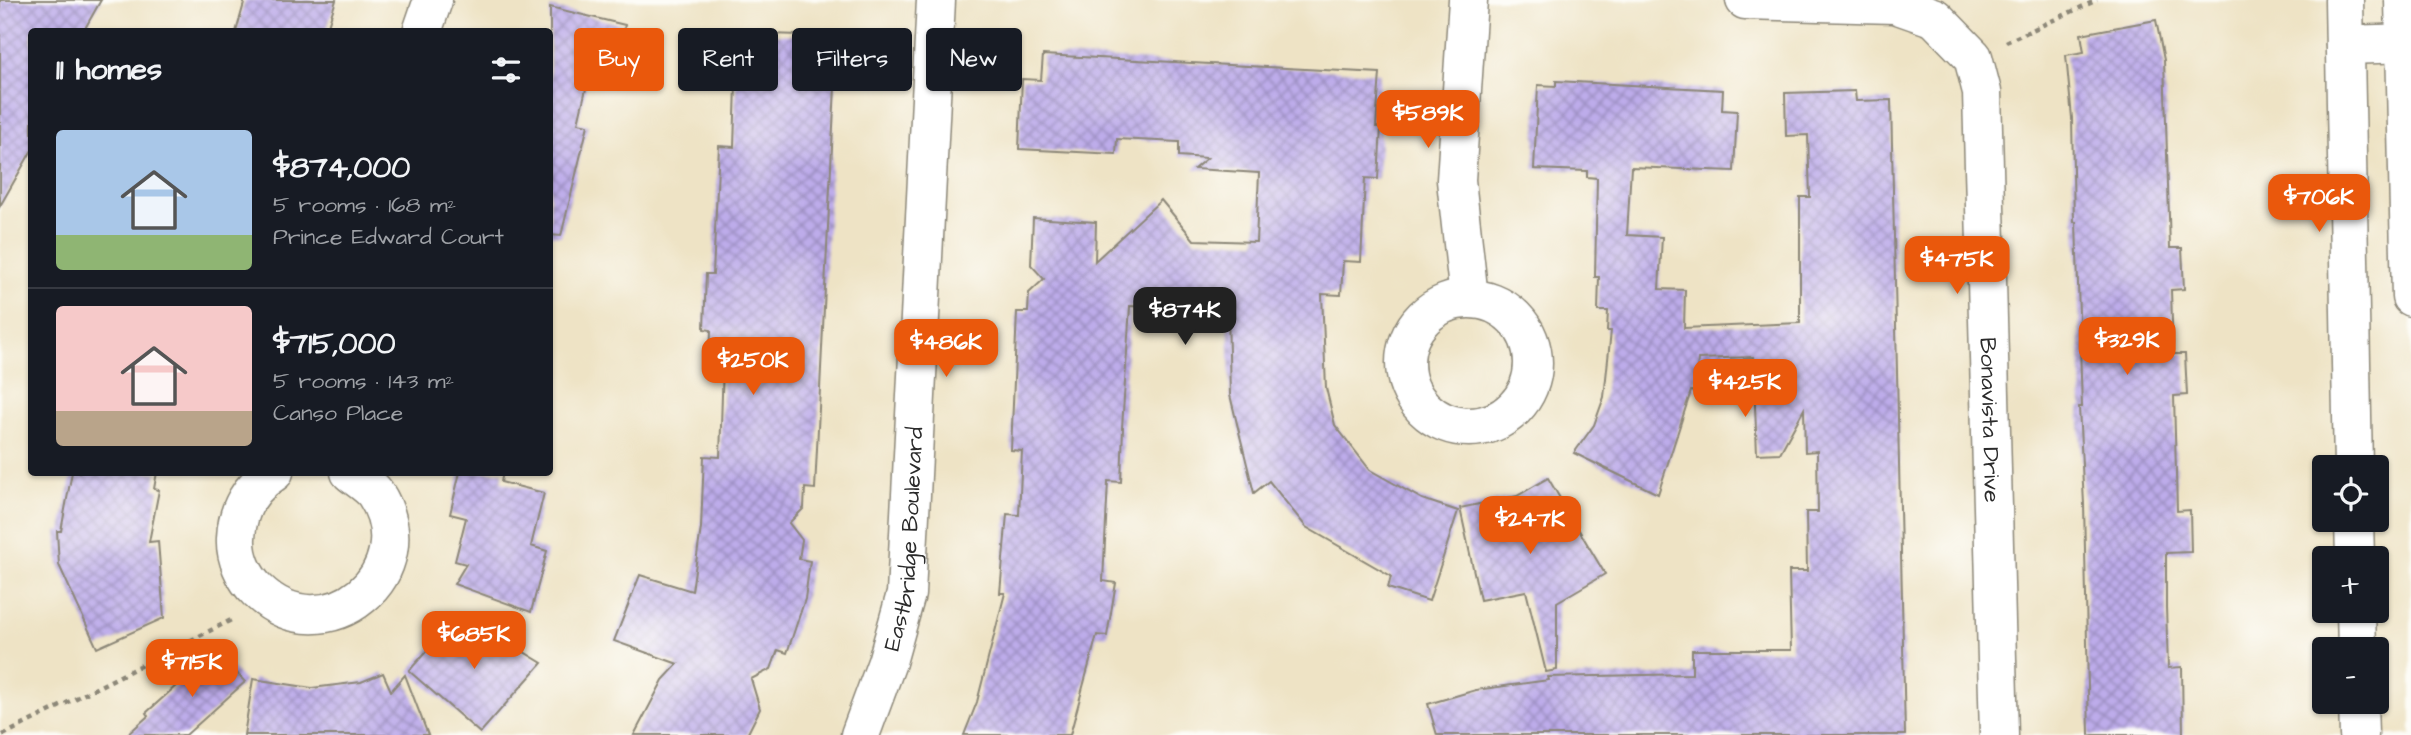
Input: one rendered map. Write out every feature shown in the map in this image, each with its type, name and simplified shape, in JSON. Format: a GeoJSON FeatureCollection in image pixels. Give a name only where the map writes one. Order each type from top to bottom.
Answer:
{"type":"FeatureCollection","features":[{"type":"Feature","properties":{"kind":"street"},"geometry":{"type":"LineString","coordinates":[[423,28],[433,0]]}},
{"type":"Feature","properties":{"kind":"street","name":"Eastbridge Boulevard"},"geometry":{"type":"LineString","coordinates":[[860,735],[887,662],[906,594],[936,0]]}},
{"type":"Feature","properties":{"kind":"street"},"geometry":{"type":"LineString","coordinates":[[1468,0],[1456,180],[1469,298]]}},
{"type":"Feature","properties":{"kind":"street","name":"Bonavista Drive"},"geometry":{"type":"LineString","coordinates":[[1745,0],[1895,4],[1935,18],[1973,57],[1982,92],[1999,735]]}},
{"type":"Feature","properties":{"kind":"street"},"geometry":{"type":"LineString","coordinates":[[2344,0],[2353,455]]}},
{"type":"Feature","properties":{"kind":"street"},"geometry":{"type":"LineString","coordinates":[[2404,0],[2408,43],[2411,298]]}},
{"type":"Feature","properties":{"kind":"street"},"geometry":{"type":"LineString","coordinates":[[2345,45],[2408,43]]}},
{"type":"Feature","properties":{"kind":"street"},"geometry":{"type":"LineString","coordinates":[[268,476],[246,499],[239,514],[235,541],[241,567],[249,582],[268,601],[285,610],[311,615],[337,611],[353,603],[373,586],[386,562],[390,541],[386,515],[373,491],[356,476]]}},
{"type":"Feature","properties":{"kind":"street"},"geometry":{"type":"LineString","coordinates":[[2358,714],[2359,735]]}},
{"type":"Feature","properties":{"kind":"path"},"geometry":{"type":"LineString","coordinates":[[1973,57],[2097,0]]}},
{"type":"Feature","properties":{"kind":"path"},"geometry":{"type":"LineString","coordinates":[[3,735],[268,601]]}},
{"type":"Feature","properties":{"kind":"building"},"geometry":{"type":"Polygon","coordinates":[[[0,0],[101,0],[85,28],[28,28],[28,157],[0,206],[0,0]]]}},
{"type":"Feature","properties":{"kind":"building"},"geometry":{"type":"Polygon","coordinates":[[[245,0],[336,0],[327,28],[237,28],[245,0]]]}},
{"type":"Feature","properties":{"kind":"building"},"geometry":{"type":"Polygon","coordinates":[[[550,7],[625,25],[624,28],[574,28],[574,91],[585,91],[578,123],[588,125],[561,236],[553,235],[553,28],[550,28],[550,7]]]}},
{"type":"Feature","properties":{"kind":"building"},"geometry":{"type":"Polygon","coordinates":[[[2156,20],[2164,60],[2170,248],[2182,248],[2184,289],[2171,290],[2173,354],[2185,354],[2187,395],[2174,396],[2177,511],[2190,510],[2191,552],[2166,553],[2168,668],[2182,667],[2183,735],[2089,735],[2076,222],[2072,118],[2066,55],[2084,52],[2081,34],[2156,20]]]}},
{"type":"Feature","properties":{"kind":"building"},"geometry":{"type":"Polygon","coordinates":[[[778,34],[792,35],[792,91],[835,91],[815,489],[805,488],[804,508],[789,523],[802,540],[799,559],[810,561],[805,599],[787,653],[778,650],[771,669],[751,679],[760,709],[747,735],[634,735],[663,680],[678,664],[614,641],[640,575],[692,591],[701,528],[704,456],[720,457],[723,364],[710,363],[711,330],[704,329],[706,274],[713,274],[719,146],[734,147],[736,91],[778,91],[778,34]]]}},
{"type":"Feature","properties":{"kind":"building"},"geometry":{"type":"Polygon","coordinates":[[[1043,55],[1380,73],[1376,127],[1381,127],[1378,179],[1365,178],[1361,262],[1343,261],[1341,295],[1322,294],[1326,388],[1335,425],[1370,470],[1422,499],[1458,511],[1429,601],[1388,588],[1391,576],[1306,527],[1269,481],[1254,493],[1230,395],[1228,312],[1130,306],[1121,482],[1108,481],[1103,581],[1116,583],[1107,636],[1097,635],[1070,735],[964,735],[977,702],[1005,593],[1000,593],[1007,514],[1019,515],[1022,451],[1011,450],[1017,312],[1028,312],[1029,293],[1044,279],[1031,265],[1033,218],[1096,222],[1095,261],[1161,200],[1194,240],[1256,242],[1259,173],[1194,169],[1207,158],[1179,156],[1179,142],[1117,139],[1116,154],[1019,149],[1022,79],[1041,80],[1043,55]]]}},
{"type":"Feature","properties":{"kind":"building"},"geometry":{"type":"Polygon","coordinates":[[[1556,81],[1723,90],[1722,110],[1737,111],[1734,171],[1631,167],[1627,235],[1662,237],[1659,289],[1685,290],[1684,328],[1800,323],[1800,197],[1810,197],[1808,135],[1786,136],[1785,93],[1855,91],[1856,101],[1891,100],[1905,735],[1437,735],[1428,704],[1476,690],[1549,680],[1548,677],[1692,674],[1692,650],[1791,650],[1789,571],[1807,571],[1806,512],[1818,512],[1817,451],[1805,452],[1804,409],[1780,453],[1757,454],[1753,357],[1698,359],[1695,392],[1691,391],[1658,494],[1574,453],[1594,425],[1604,397],[1611,331],[1607,331],[1608,311],[1598,311],[1599,277],[1595,277],[1597,178],[1587,177],[1587,171],[1534,169],[1538,85],[1556,86],[1556,81]]]}},
{"type":"Feature","properties":{"kind":"building"},"geometry":{"type":"Polygon","coordinates":[[[71,476],[156,476],[154,489],[159,490],[149,542],[158,541],[164,618],[97,648],[59,565],[57,531],[61,531],[71,476]]]}},
{"type":"Feature","properties":{"kind":"building"},"geometry":{"type":"Polygon","coordinates":[[[459,476],[502,476],[501,482],[544,493],[531,546],[547,551],[531,612],[454,584],[466,564],[455,561],[466,518],[450,514],[459,476]]]}},
{"type":"Feature","properties":{"kind":"building"},"geometry":{"type":"Polygon","coordinates":[[[1548,478],[1605,574],[1557,602],[1557,670],[1546,672],[1526,591],[1480,600],[1460,508],[1517,496],[1548,478]]]}},
{"type":"Feature","properties":{"kind":"building"},"geometry":{"type":"Polygon","coordinates":[[[460,613],[542,663],[480,733],[409,671],[460,613]]]}},
{"type":"Feature","properties":{"kind":"building"},"geometry":{"type":"Polygon","coordinates":[[[216,650],[245,682],[186,735],[127,735],[148,716],[146,713],[216,650]]]}},
{"type":"Feature","properties":{"kind":"building"},"geometry":{"type":"Polygon","coordinates":[[[383,673],[391,691],[405,675],[428,735],[244,735],[253,679],[312,688],[361,682],[383,673]]]}}]}
